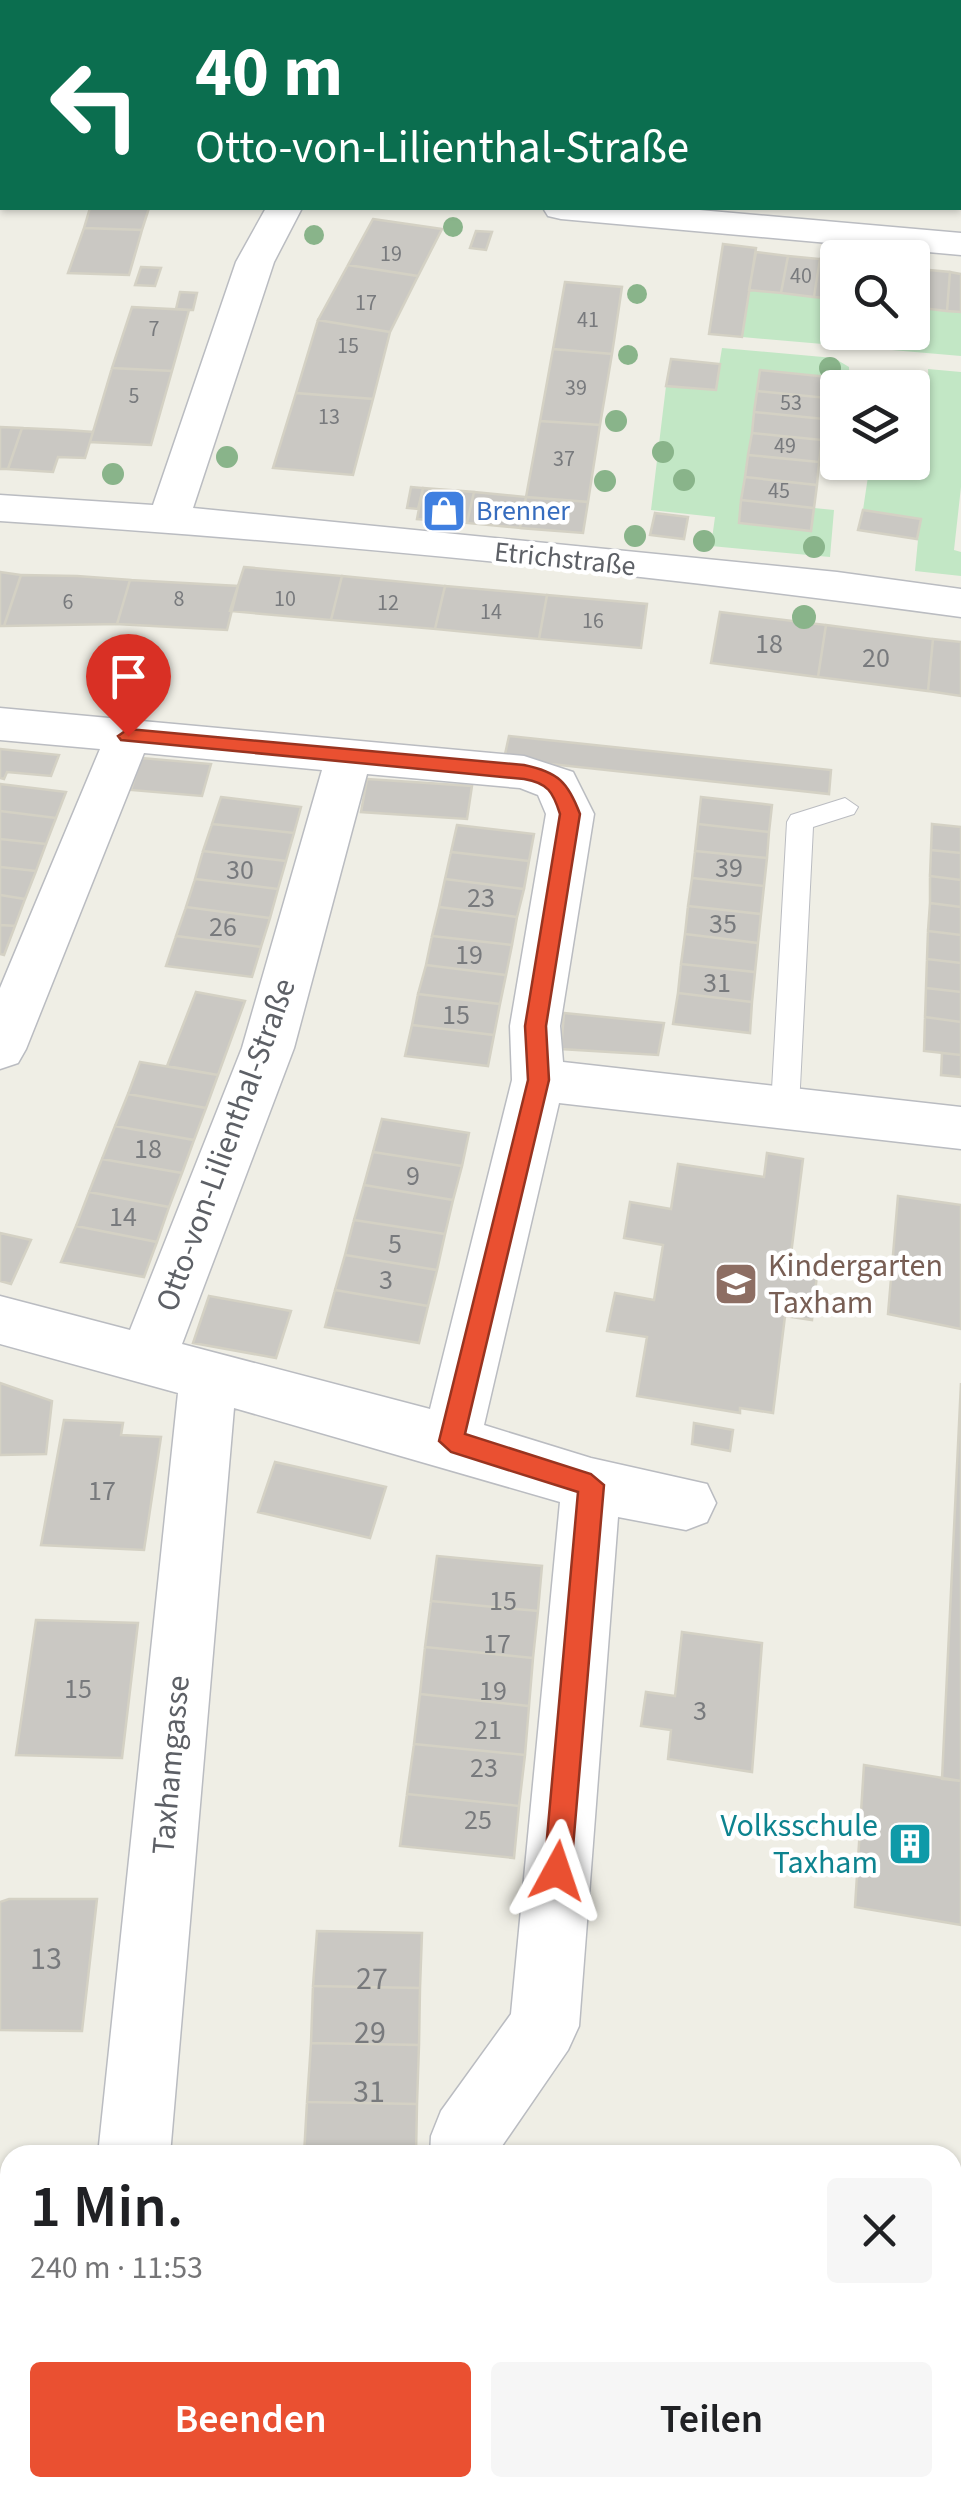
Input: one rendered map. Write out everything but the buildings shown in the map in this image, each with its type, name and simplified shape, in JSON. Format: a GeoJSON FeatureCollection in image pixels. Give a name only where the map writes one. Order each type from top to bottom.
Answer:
{"type":"FeatureCollection","features":[{"type":"Feature","properties":{"kind":"street"},"geometry":{"type":"LineString","coordinates":[[169,518],[255,262],[283,210]]}},
{"type":"Feature","properties":{"kind":"street"},"geometry":{"type":"LineString","coordinates":[[584,210],[961,244]]}},
{"type":"Feature","properties":{"kind":"street","name":"Etrichstraße"},"geometry":{"type":"LineString","coordinates":[[0,508],[169,518],[837,586],[961,603]]}},
{"type":"Feature","properties":{"kind":"street"},"geometry":{"type":"LineString","coordinates":[[0,724],[545,776],[557,784],[570,814],[536,1026],[538,1080],[451,1441]]}},
{"type":"Feature","properties":{"kind":"street"},"geometry":{"type":"LineString","coordinates":[[0,1048],[128,736]]}},
{"type":"Feature","properties":{"kind":"street","name":"Otto-von-Lilienthal-Straße"},"geometry":{"type":"LineString","coordinates":[[147,1360],[268,1048],[349,756]]}},
{"type":"Feature","properties":{"kind":"street"},"geometry":{"type":"LineString","coordinates":[[538,1080],[961,1128]]}},
{"type":"Feature","properties":{"kind":"street"},"geometry":{"type":"LineString","coordinates":[[0,1320],[451,1441],[591,1485],[686,1503]]}},
{"type":"Feature","properties":{"kind":"street","name":"Taxhamgasse"},"geometry":{"type":"LineString","coordinates":[[135,2145],[208,1376]]}},
{"type":"Feature","properties":{"kind":"street"},"geometry":{"type":"LineString","coordinates":[[466,2145],[466,2136],[544,2026],[591,1485]]}},
{"type":"Feature","properties":{"kind":"lane"},"geometry":{"type":"LineString","coordinates":[[784,1107],[800,822],[844,807]]}},
{"type":"Feature","properties":{"kind":"green space"},"geometry":{"type":"Polygon","coordinates":[[[749,290],[820,297],[820,344],[742,337],[749,290]]]}},
{"type":"Feature","properties":{"kind":"green space"},"geometry":{"type":"Polygon","coordinates":[[[930,309],[961,312],[961,356],[892,350],[930,350],[930,309]]]}},
{"type":"Feature","properties":{"kind":"green space"},"geometry":{"type":"Polygon","coordinates":[[[722,348],[834,358],[849,367],[820,370],[820,405],[760,371],[739,523],[810,531],[814,508],[834,510],[830,557],[711,546],[715,517],[651,510],[666,386],[715,390],[722,348]]]}},
{"type":"Feature","properties":{"kind":"green space"},"geometry":{"type":"Polygon","coordinates":[[[928,370],[961,372],[961,487],[954,550],[961,552],[961,576],[915,571],[920,519],[863,510],[867,480],[930,480],[928,370]]]}},
{"type":"Feature","properties":{"kind":"place","name":"Brenner"},"geometry":{"type":"Point","coordinates":[444,511]}},
{"type":"Feature","properties":{"kind":"place","name":"Kindergarten Taxham"},"geometry":{"type":"Point","coordinates":[736,1284]}},
{"type":"Feature","properties":{"kind":"place","name":"Volksschule Taxham"},"geometry":{"type":"Point","coordinates":[910,1844]}},
{"type":"Feature","properties":{"kind":"route"},"geometry":{"type":"LineString","coordinates":[[128,736],[524,772],[545,776],[557,784],[564,797],[570,814],[536,1026],[538,1080],[451,1441],[591,1485],[557,1871]]}}]}
